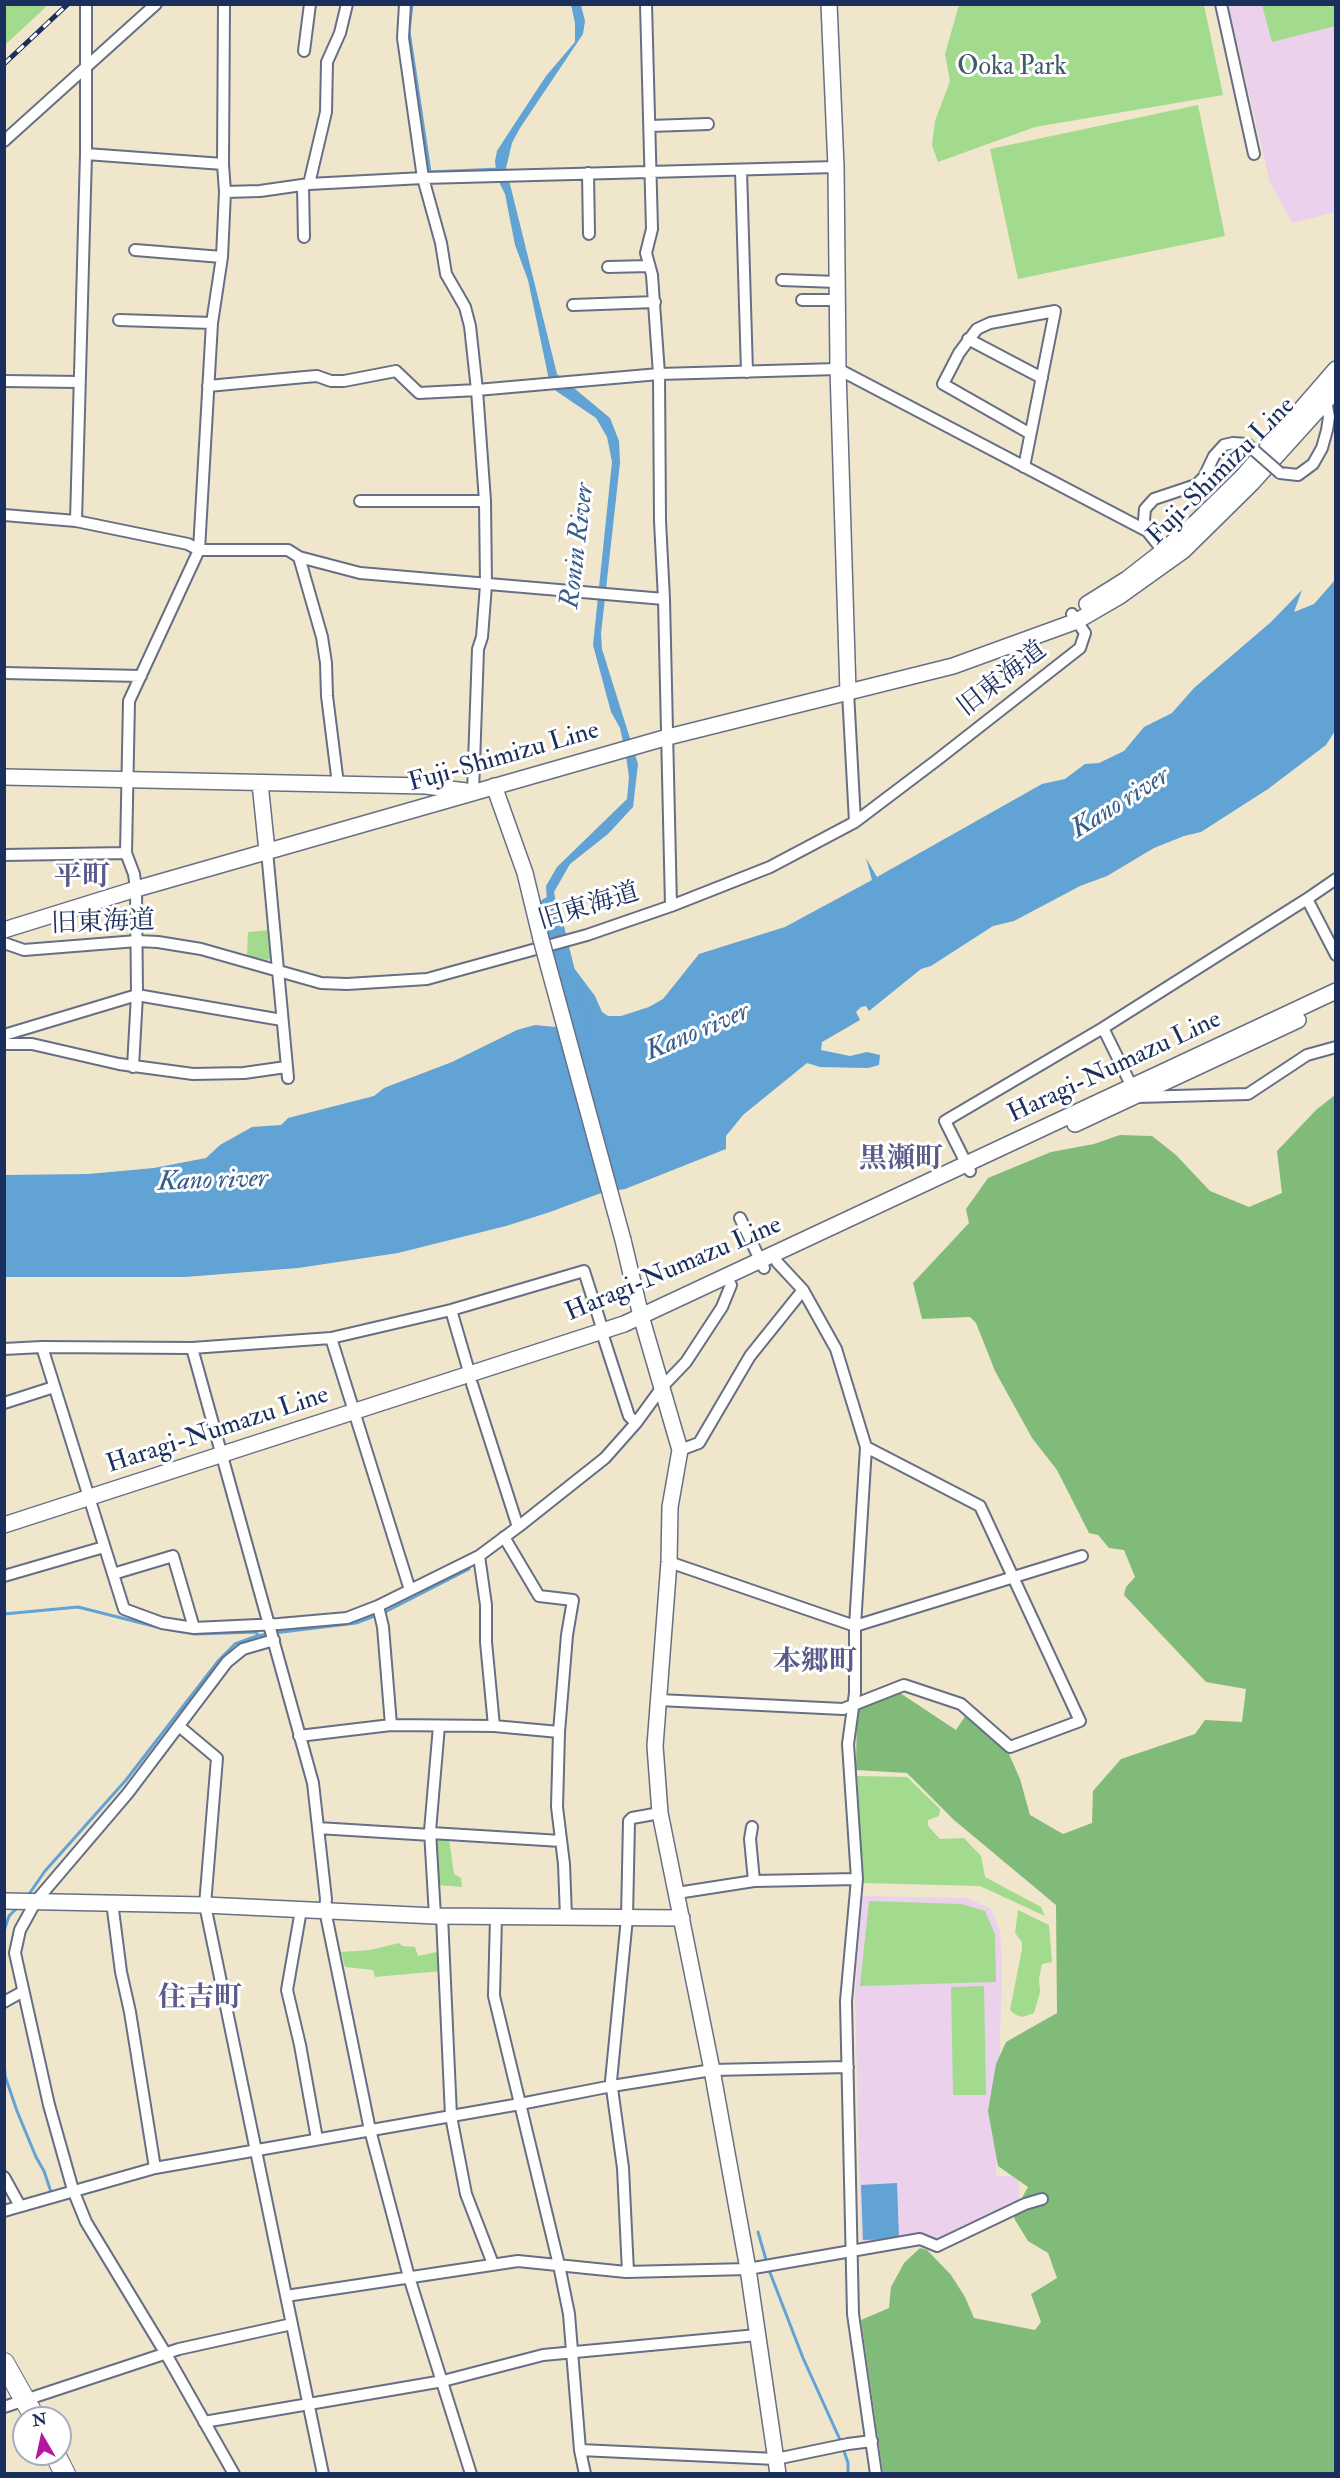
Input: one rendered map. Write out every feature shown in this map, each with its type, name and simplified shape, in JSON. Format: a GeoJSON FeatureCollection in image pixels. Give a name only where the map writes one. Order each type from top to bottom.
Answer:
{"type":"FeatureCollection","features":[{"type":"Feature","properties":{"kind":"highway"},"geometry":{"type":"LineString","coordinates":[[4,2363],[28,2406]]}},
{"type":"Feature","properties":{"kind":"main road"},"geometry":{"type":"LineString","coordinates":[[829,4],[836,167],[838,369],[848,692]]}},
{"type":"Feature","properties":{"kind":"main road","name":"Fuji-Shimizu Line"},"geometry":{"type":"LineString","coordinates":[[1075,617],[1163,551],[1244,475],[1335,369]]}},
{"type":"Feature","properties":{"kind":"main road","name":"Fuji-Shimizu Line"},"geometry":{"type":"LineString","coordinates":[[4,930],[136,889],[668,737],[953,666],[1018,641],[1120,596],[1183,551],[1252,483],[1330,396]]}},
{"type":"Feature","properties":{"kind":"main road"},"geometry":{"type":"LineString","coordinates":[[4,777],[426,786],[473,792]]}},
{"type":"Feature","properties":{"kind":"main road"},"geometry":{"type":"LineString","coordinates":[[260,783],[267,851]]}},
{"type":"Feature","properties":{"kind":"main road"},"geometry":{"type":"LineString","coordinates":[[494,786],[525,873],[623,1240],[642,1321],[680,1450],[670,1507],[669,1562],[655,1746],[660,1812],[712,2070],[748,2269],[777,2466]]}},
{"type":"Feature","properties":{"kind":"main road","name":"Haragi-Numazu Line"},"geometry":{"type":"LineString","coordinates":[[1134,1092],[1335,991]]}},
{"type":"Feature","properties":{"kind":"main road"},"geometry":{"type":"LineString","coordinates":[[642,1321],[731,1284],[767,1264],[968,1167],[1335,1002]]}},
{"type":"Feature","properties":{"kind":"main road","name":"Haragi-Numazu Line"},"geometry":{"type":"LineString","coordinates":[[4,1525],[91,1501],[224,1459],[604,1335],[642,1321],[767,1264]]}},
{"type":"Feature","properties":{"kind":"main road"},"geometry":{"type":"LineString","coordinates":[[4,1533],[91,1501]]}},
{"type":"Feature","properties":{"kind":"main road"},"geometry":{"type":"LineString","coordinates":[[4,1900],[205,1905],[439,1916],[682,1917]]}},
{"type":"Feature","properties":{"kind":"street"},"geometry":{"type":"LineString","coordinates":[[76,521],[86,154],[86,4]]}},
{"type":"Feature","properties":{"kind":"street"},"geometry":{"type":"LineString","coordinates":[[4,141],[156,4]]}},
{"type":"Feature","properties":{"kind":"street"},"geometry":{"type":"LineString","coordinates":[[133,1066],[137,941],[136,889],[134,874],[126,853],[129,701],[199,550],[212,323],[222,257],[225,192],[223,164],[224,4]]}},
{"type":"Feature","properties":{"kind":"street"},"geometry":{"type":"LineString","coordinates":[[304,51],[310,4]]}},
{"type":"Feature","properties":{"kind":"street"},"geometry":{"type":"LineString","coordinates":[[304,237],[306,185],[326,112],[327,62],[340,33],[347,4]]}},
{"type":"Feature","properties":{"kind":"street"},"geometry":{"type":"LineString","coordinates":[[405,4],[403,38],[423,178],[441,243],[446,274],[465,307],[470,326],[477,390],[485,501],[486,585],[482,637],[478,649],[473,792]]}},
{"type":"Feature","properties":{"kind":"street"},"geometry":{"type":"LineString","coordinates":[[646,4],[652,172],[652,229],[646,253],[655,302],[659,374],[660,521],[668,737],[671,906]]}},
{"type":"Feature","properties":{"kind":"street"},"geometry":{"type":"LineString","coordinates":[[1221,4],[1254,154]]}},
{"type":"Feature","properties":{"kind":"street"},"geometry":{"type":"LineString","coordinates":[[650,126],[708,124]]}},
{"type":"Feature","properties":{"kind":"street"},"geometry":{"type":"LineString","coordinates":[[86,154],[223,164]]}},
{"type":"Feature","properties":{"kind":"street"},"geometry":{"type":"LineString","coordinates":[[225,192],[423,178],[836,167]]}},
{"type":"Feature","properties":{"kind":"street"},"geometry":{"type":"LineString","coordinates":[[741,170],[747,372]]}},
{"type":"Feature","properties":{"kind":"street"},"geometry":{"type":"LineString","coordinates":[[588,173],[589,234]]}},
{"type":"Feature","properties":{"kind":"street"},"geometry":{"type":"LineString","coordinates":[[135,250],[222,257]]}},
{"type":"Feature","properties":{"kind":"street"},"geometry":{"type":"LineString","coordinates":[[608,267],[649,266]]}},
{"type":"Feature","properties":{"kind":"street"},"geometry":{"type":"LineString","coordinates":[[782,280],[837,282]]}},
{"type":"Feature","properties":{"kind":"street"},"geometry":{"type":"LineString","coordinates":[[802,300],[837,300]]}},
{"type":"Feature","properties":{"kind":"street"},"geometry":{"type":"LineString","coordinates":[[573,305],[655,302]]}},
{"type":"Feature","properties":{"kind":"street"},"geometry":{"type":"LineString","coordinates":[[1024,467],[1055,312],[990,323],[977,329],[968,339],[943,384],[1029,433]]}},
{"type":"Feature","properties":{"kind":"street"},"geometry":{"type":"LineString","coordinates":[[118,320],[212,323]]}},
{"type":"Feature","properties":{"kind":"street"},"geometry":{"type":"LineString","coordinates":[[968,339],[1042,378]]}},
{"type":"Feature","properties":{"kind":"street"},"geometry":{"type":"LineString","coordinates":[[208,386],[305,376],[344,381],[396,371],[419,393],[659,374],[838,369],[1147,531]]}},
{"type":"Feature","properties":{"kind":"street"},"geometry":{"type":"LineString","coordinates":[[4,381],[80,382]]}},
{"type":"Feature","properties":{"kind":"street"},"geometry":{"type":"LineString","coordinates":[[1163,551],[1147,531],[1144,520],[1145,509],[1154,499],[1196,484],[1204,477],[1214,456],[1224,445],[1233,443],[1247,444],[1280,473],[1298,475],[1313,464],[1322,448],[1327,430],[1330,396]]}},
{"type":"Feature","properties":{"kind":"street"},"geometry":{"type":"LineString","coordinates":[[360,501],[485,501]]}},
{"type":"Feature","properties":{"kind":"street"},"geometry":{"type":"LineString","coordinates":[[4,515],[76,521],[188,544],[199,550],[288,550],[299,557],[360,573],[664,598]]}},
{"type":"Feature","properties":{"kind":"street"},"geometry":{"type":"LineString","coordinates":[[299,557],[322,637],[338,784]]}},
{"type":"Feature","properties":{"kind":"street","name":"旧東海道"},"geometry":{"type":"LineString","coordinates":[[4,943],[24,950],[137,941],[158,942],[201,949],[321,983],[347,984],[427,979],[586,935],[671,906],[770,867],[855,822],[1080,648],[1085,633],[1075,617]]}},
{"type":"Feature","properties":{"kind":"street"},"geometry":{"type":"LineString","coordinates":[[4,673],[141,676]]}},
{"type":"Feature","properties":{"kind":"street"},"geometry":{"type":"LineString","coordinates":[[848,692],[855,822]]}},
{"type":"Feature","properties":{"kind":"street"},"geometry":{"type":"LineString","coordinates":[[4,1044],[32,1044],[133,1066],[219,1074],[287,1072],[267,851]]}},
{"type":"Feature","properties":{"kind":"street"},"geometry":{"type":"LineString","coordinates":[[4,855],[126,853]]}},
{"type":"Feature","properties":{"kind":"street"},"geometry":{"type":"LineString","coordinates":[[968,1167],[945,1121],[1103,1028],[1335,879]]}},
{"type":"Feature","properties":{"kind":"street"},"geometry":{"type":"LineString","coordinates":[[1307,899],[1331,935],[1335,956]]}},
{"type":"Feature","properties":{"kind":"street"},"geometry":{"type":"LineString","coordinates":[[4,1035],[136,995],[282,1020]]}},
{"type":"Feature","properties":{"kind":"street"},"geometry":{"type":"LineString","coordinates":[[1103,1028],[1134,1092],[1248,1094],[1308,1055],[1335,1047]]}},
{"type":"Feature","properties":{"kind":"street"},"geometry":{"type":"LineString","coordinates":[[740,1218],[767,1264],[803,1290],[836,1349],[866,1447],[855,1626],[853,1706],[848,1744],[857,1879],[846,2001],[853,2314],[876,2474]]}},
{"type":"Feature","properties":{"kind":"street"},"geometry":{"type":"LineString","coordinates":[[4,1349],[192,1348],[331,1338],[451,1310],[584,1270],[629,1416],[636,1423]]}},
{"type":"Feature","properties":{"kind":"street"},"geometry":{"type":"LineString","coordinates":[[42,1347],[124,1609],[162,1623],[194,1628],[269,1625],[347,1618],[378,1606],[479,1556],[605,1458],[636,1423],[663,1386],[686,1362],[722,1307],[731,1284]]}},
{"type":"Feature","properties":{"kind":"street"},"geometry":{"type":"LineString","coordinates":[[680,1450],[699,1443],[750,1356],[803,1290]]}},
{"type":"Feature","properties":{"kind":"street"},"geometry":{"type":"LineString","coordinates":[[451,1310],[518,1527]]}},
{"type":"Feature","properties":{"kind":"street"},"geometry":{"type":"LineString","coordinates":[[331,1338],[410,1590]]}},
{"type":"Feature","properties":{"kind":"street"},"geometry":{"type":"LineString","coordinates":[[192,1348],[313,1783],[326,1899],[325,1910],[370,2130],[409,2277],[471,2474]]}},
{"type":"Feature","properties":{"kind":"street"},"geometry":{"type":"LineString","coordinates":[[4,1403],[54,1387]]}},
{"type":"Feature","properties":{"kind":"street"},"geometry":{"type":"LineString","coordinates":[[659,1700],[843,1709],[904,1685],[961,1704],[1010,1747],[1080,1721],[980,1506],[866,1447]]}},
{"type":"Feature","properties":{"kind":"street"},"geometry":{"type":"LineString","coordinates":[[504,1537],[539,1596],[573,1600],[567,1635],[559,1732],[557,1807],[564,1863],[566,1917]]}},
{"type":"Feature","properties":{"kind":"street"},"geometry":{"type":"LineString","coordinates":[[4,1576],[104,1546]]}},
{"type":"Feature","properties":{"kind":"street"},"geometry":{"type":"LineString","coordinates":[[113,1574],[173,1556],[194,1628]]}},
{"type":"Feature","properties":{"kind":"street"},"geometry":{"type":"LineString","coordinates":[[479,1556],[486,1605],[486,1642],[494,1726]]}},
{"type":"Feature","properties":{"kind":"street"},"geometry":{"type":"LineString","coordinates":[[669,1562],[855,1626],[1082,1556]]}},
{"type":"Feature","properties":{"kind":"street"},"geometry":{"type":"LineString","coordinates":[[378,1606],[383,1627],[391,1725]]}},
{"type":"Feature","properties":{"kind":"street"},"geometry":{"type":"LineString","coordinates":[[234,2474],[166,2354],[86,2222],[73,2190],[39,2064],[15,1953],[20,1930],[36,1901],[180,1727],[226,1662],[243,1649],[274,1640]]}},
{"type":"Feature","properties":{"kind":"street"},"geometry":{"type":"LineString","coordinates":[[299,1736],[391,1725],[494,1726],[559,1732]]}},
{"type":"Feature","properties":{"kind":"street"},"geometry":{"type":"LineString","coordinates":[[439,1726],[431,1834],[439,1916],[451,2116],[466,2194],[493,2264]]}},
{"type":"Feature","properties":{"kind":"street"},"geometry":{"type":"LineString","coordinates":[[180,1727],[217,1758],[205,1905],[323,2474]]}},
{"type":"Feature","properties":{"kind":"street"},"geometry":{"type":"LineString","coordinates":[[628,2272],[622,2168],[612,2086],[627,1918],[629,1821],[632,1818],[660,1812]]}},
{"type":"Feature","properties":{"kind":"street"},"geometry":{"type":"LineString","coordinates":[[752,1827],[750,1839],[754,1881]]}},
{"type":"Feature","properties":{"kind":"street"},"geometry":{"type":"LineString","coordinates":[[318,1828],[561,1841]]}},
{"type":"Feature","properties":{"kind":"street"},"geometry":{"type":"LineString","coordinates":[[677,1893],[754,1881],[857,1879]]}},
{"type":"Feature","properties":{"kind":"street"},"geometry":{"type":"LineString","coordinates":[[112,1902],[155,2168]]}},
{"type":"Feature","properties":{"kind":"street"},"geometry":{"type":"LineString","coordinates":[[301,1910],[287,1990],[300,2045],[317,2139]]}},
{"type":"Feature","properties":{"kind":"street"},"geometry":{"type":"LineString","coordinates":[[496,1917],[494,1996],[560,2265],[569,2314],[580,2450],[585,2474]]}},
{"type":"Feature","properties":{"kind":"street"},"geometry":{"type":"LineString","coordinates":[[4,2002],[22,1992]]}},
{"type":"Feature","properties":{"kind":"street"},"geometry":{"type":"LineString","coordinates":[[4,2211],[155,2168],[612,2086],[712,2070],[848,2067]]}},
{"type":"Feature","properties":{"kind":"street"},"geometry":{"type":"LineString","coordinates":[[4,2177],[20,2206]]}},
{"type":"Feature","properties":{"kind":"street"},"geometry":{"type":"LineString","coordinates":[[286,2296],[518,2261],[628,2272],[748,2269],[920,2240],[937,2246],[1025,2204],[1042,2199]]}},
{"type":"Feature","properties":{"kind":"street"},"geometry":{"type":"LineString","coordinates":[[4,2407],[166,2354],[292,2324]]}},
{"type":"Feature","properties":{"kind":"street"},"geometry":{"type":"LineString","coordinates":[[204,2422],[442,2381],[508,2362],[543,2355],[757,2335]]}},
{"type":"Feature","properties":{"kind":"street"},"geometry":{"type":"LineString","coordinates":[[580,2450],[777,2466],[848,2444],[872,2441]]}},
{"type":"Feature","properties":{"kind":"shaded area"},"geometry":{"type":"Polygon","coordinates":[[[1228,5],[1335,5],[1335,212],[1292,223],[1270,182],[1228,5]]]}},
{"type":"Feature","properties":{"kind":"shaded area"},"geometry":{"type":"Polygon","coordinates":[[[862,1896],[967,1898],[991,1909],[1000,1931],[1002,1969],[996,2176],[1018,2176],[1020,2203],[938,2241],[868,2246],[861,2242],[855,1996],[862,1896]]]}},
{"type":"Feature","properties":{"kind":"green space"},"geometry":{"type":"Polygon","coordinates":[[[5,4],[48,4],[48,5],[5,45],[5,4]]]}},
{"type":"Feature","properties":{"kind":"green space","name":"Ooka Park"},"geometry":{"type":"Polygon","coordinates":[[[959,5],[1204,5],[1223,95],[1035,127],[938,162],[932,145],[935,121],[950,81],[945,54],[959,5]]]}},
{"type":"Feature","properties":{"kind":"green space"},"geometry":{"type":"Polygon","coordinates":[[[1262,5],[1335,5],[1335,26],[1272,42],[1262,5]]]}},
{"type":"Feature","properties":{"kind":"green space"},"geometry":{"type":"Polygon","coordinates":[[[1198,105],[1225,236],[1018,279],[990,149],[1198,105]]]}},
{"type":"Feature","properties":{"kind":"green space"},"geometry":{"type":"Polygon","coordinates":[[[270,930],[273,956],[268,960],[247,956],[248,932],[270,930]]]}},
{"type":"Feature","properties":{"kind":"green space"},"geometry":{"type":"Polygon","coordinates":[[[1335,1095],[1335,2473],[883,2473],[861,2320],[889,2308],[891,2287],[904,2263],[920,2248],[927,2250],[951,2275],[965,2297],[974,2318],[1035,2330],[1041,2322],[1031,2294],[1057,2278],[1048,2253],[1028,2241],[1015,2220],[1013,2214],[1028,2187],[998,2166],[988,2111],[996,2064],[1006,2042],[1057,2013],[1056,1905],[954,1820],[907,1773],[856,1770],[857,1709],[894,1689],[956,1730],[968,1712],[1005,1745],[1020,1779],[1030,1815],[1063,1834],[1092,1823],[1093,1791],[1121,1759],[1195,1734],[1205,1720],[1242,1722],[1246,1689],[1206,1682],[1124,1595],[1126,1587],[1135,1577],[1124,1550],[1109,1548],[1098,1535],[1089,1533],[1057,1470],[1032,1438],[995,1371],[976,1323],[970,1317],[922,1319],[913,1283],[969,1223],[966,1209],[988,1178],[1051,1152],[1094,1144],[1120,1135],[1152,1136],[1176,1155],[1210,1191],[1249,1207],[1282,1193],[1277,1151],[1316,1110],[1335,1095]]]}},
{"type":"Feature","properties":{"kind":"green space"},"geometry":{"type":"Polygon","coordinates":[[[857,1776],[907,1777],[940,1809],[939,1816],[928,1820],[928,1826],[940,1839],[964,1838],[981,1856],[985,1877],[1041,1907],[1045,1916],[980,1886],[862,1883],[857,1776]]]}},
{"type":"Feature","properties":{"kind":"green space"},"geometry":{"type":"Polygon","coordinates":[[[433,1838],[449,1839],[454,1874],[461,1878],[462,1887],[438,1885],[433,1838]]]}},
{"type":"Feature","properties":{"kind":"green space"},"geometry":{"type":"Polygon","coordinates":[[[869,1901],[962,1904],[985,1911],[995,1934],[996,1982],[860,1986],[869,1901]]]}},
{"type":"Feature","properties":{"kind":"green space"},"geometry":{"type":"Polygon","coordinates":[[[1018,1910],[1049,1925],[1052,1962],[1042,1964],[1039,1979],[1040,1992],[1034,2013],[1023,2017],[1010,2010],[1022,1949],[1022,1942],[1015,1933],[1018,1910]]]}},
{"type":"Feature","properties":{"kind":"green space"},"geometry":{"type":"Polygon","coordinates":[[[399,1943],[402,1946],[415,1947],[418,1956],[441,1951],[442,1971],[375,1977],[373,1970],[345,1967],[341,1952],[370,1950],[399,1943]]]}},
{"type":"Feature","properties":{"kind":"green space"},"geometry":{"type":"Polygon","coordinates":[[[984,1986],[986,2095],[953,2095],[951,1987],[984,1986]]]}},
{"type":"Feature","properties":{"kind":"water"},"geometry":{"type":"Polygon","coordinates":[[[571,5],[581,5],[585,21],[583,34],[520,128],[512,143],[506,168],[557,374],[610,418],[619,441],[620,463],[601,634],[602,649],[638,764],[633,807],[608,834],[570,864],[554,892],[561,927],[554,930],[547,902],[546,886],[557,867],[627,799],[629,777],[620,728],[611,712],[593,645],[612,462],[607,437],[596,418],[556,391],[549,380],[528,280],[515,245],[505,194],[497,178],[495,161],[497,151],[546,76],[575,42],[575,23],[571,5]]]}},
{"type":"Feature","properties":{"kind":"water","name":"Kano river"},"geometry":{"type":"Polygon","coordinates":[[[1335,580],[1335,731],[1326,745],[1268,789],[1201,832],[1154,848],[1107,876],[1080,886],[1014,921],[993,926],[931,966],[921,969],[869,1011],[866,1006],[861,1007],[856,1012],[860,1020],[822,1042],[821,1050],[850,1056],[867,1052],[880,1055],[879,1065],[868,1068],[820,1067],[807,1063],[743,1115],[726,1136],[726,1149],[625,1189],[601,1193],[506,1226],[398,1253],[298,1268],[185,1277],[5,1277],[5,1175],[88,1174],[154,1168],[206,1158],[220,1145],[252,1127],[281,1125],[288,1118],[374,1096],[384,1088],[452,1062],[517,1030],[535,1025],[556,1027],[569,1021],[573,1015],[574,987],[568,972],[574,968],[595,996],[602,1012],[608,1016],[621,1016],[649,1007],[663,999],[699,954],[785,927],[872,880],[866,858],[877,877],[1042,784],[1065,779],[1085,764],[1099,763],[1124,751],[1144,727],[1172,713],[1194,688],[1271,622],[1302,590],[1294,612],[1314,604],[1335,580]]]}},
{"type":"Feature","properties":{"kind":"water"},"geometry":{"type":"Polygon","coordinates":[[[897,2183],[899,2239],[863,2240],[861,2185],[897,2183]]]}},
{"type":"Feature","properties":{"kind":"waterway"},"geometry":{"type":"LineString","coordinates":[[412,4],[409,31],[430,172],[499,169]]}},
{"type":"Feature","properties":{"kind":"waterway","name":"Ronin River"},"geometry":{"type":"LineString","coordinates":[[549,907],[579,1029]]}},
{"type":"Feature","properties":{"kind":"waterway"},"geometry":{"type":"LineString","coordinates":[[383,1613],[469,1569]]}},
{"type":"Feature","properties":{"kind":"waterway"},"geometry":{"type":"LineString","coordinates":[[4,1614],[78,1607],[195,1634],[257,1632],[257,1636],[268,1634]]}},
{"type":"Feature","properties":{"kind":"waterway"},"geometry":{"type":"LineString","coordinates":[[274,1633],[356,1623],[377,1615]]}},
{"type":"Feature","properties":{"kind":"waterway"},"geometry":{"type":"LineString","coordinates":[[27,1897],[45,1871],[126,1780],[219,1660],[235,1644],[257,1636]]}},
{"type":"Feature","properties":{"kind":"waterway"},"geometry":{"type":"LineString","coordinates":[[4,1931],[9,1916],[18,1907]]}},
{"type":"Feature","properties":{"kind":"waterway"},"geometry":{"type":"LineString","coordinates":[[4,2059],[5,2076],[17,2111],[51,2192]]}},
{"type":"Feature","properties":{"kind":"waterway"},"geometry":{"type":"LineString","coordinates":[[758,2232],[769,2270],[803,2358],[841,2442]]}},
{"type":"Feature","properties":{"kind":"waterway"},"geometry":{"type":"LineString","coordinates":[[843,2448],[848,2463],[848,2474]]}},
{"type":"Feature","properties":{"kind":"railway"},"geometry":{"type":"LineString","coordinates":[[4,64],[68,4]]}},
{"type":"Feature","properties":{"kind":"district","name":"平町"},"geometry":{"type":"Point","coordinates":[82,879]}},
{"type":"Feature","properties":{"kind":"district","name":"黒瀬町"},"geometry":{"type":"Point","coordinates":[901,1161]}},
{"type":"Feature","properties":{"kind":"district","name":"本郷町"},"geometry":{"type":"Point","coordinates":[815,1664]}},
{"type":"Feature","properties":{"kind":"district","name":"住吉町"},"geometry":{"type":"Point","coordinates":[200,2000]}}]}
